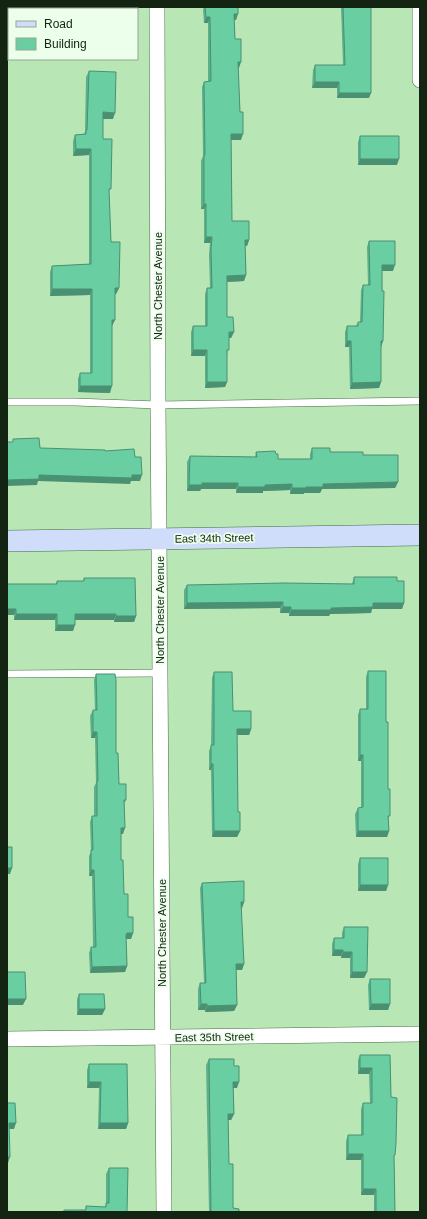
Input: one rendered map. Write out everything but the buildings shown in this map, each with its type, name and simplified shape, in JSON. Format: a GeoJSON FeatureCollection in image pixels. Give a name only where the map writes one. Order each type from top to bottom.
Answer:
{"type":"FeatureCollection","features":[{"type":"Feature","properties":{"kind":"main road","name":"East 34th Street"},"geometry":{"type":"LineString","coordinates":[[7,541],[420,535]]}},
{"type":"Feature","properties":{"kind":"street","name":"North Chester Avenue"},"geometry":{"type":"LineString","coordinates":[[157,7],[158,405],[164,1212]]}},
{"type":"Feature","properties":{"kind":"street"},"geometry":{"type":"LineString","coordinates":[[420,7],[420,80]]}},
{"type":"Feature","properties":{"kind":"street","name":"East 35th Street"},"geometry":{"type":"LineString","coordinates":[[7,1039],[420,1034]]}},
{"type":"Feature","properties":{"kind":"lane"},"geometry":{"type":"LineString","coordinates":[[7,402],[75,402],[158,405],[420,401]]}},
{"type":"Feature","properties":{"kind":"lane"},"geometry":{"type":"LineString","coordinates":[[7,674],[160,673]]}}]}
